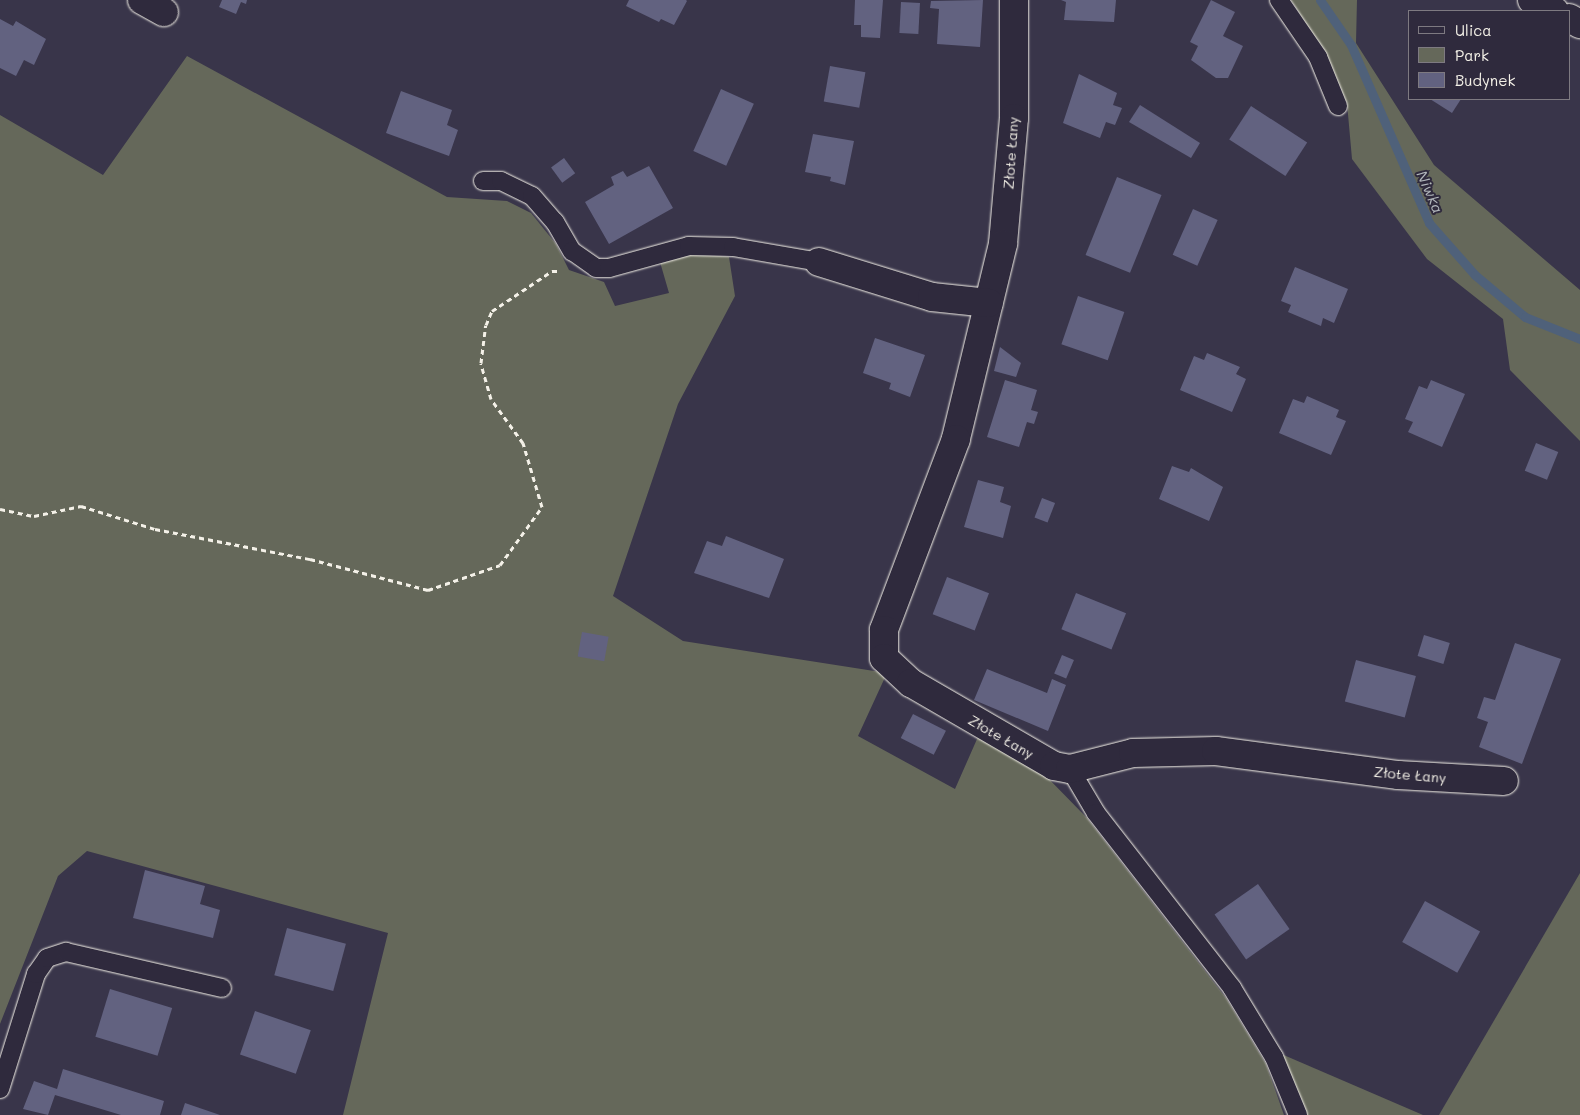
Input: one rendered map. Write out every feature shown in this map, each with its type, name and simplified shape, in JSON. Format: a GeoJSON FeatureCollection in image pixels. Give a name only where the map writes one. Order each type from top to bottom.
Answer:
{"type":"FeatureCollection","features":[{"type":"Feature","properties":{"kind":"street","name":"Złote Łany"},"geometry":{"type":"LineString","coordinates":[[1014,0],[1010,181],[1003,244],[956,439],[884,630],[884,658],[911,683],[1026,752],[1054,766],[1070,769],[1133,754],[1216,750],[1398,775],[1504,781]]}},
{"type":"Feature","properties":{"kind":"street"},"geometry":{"type":"LineString","coordinates":[[1532,0],[1553,10]]}},
{"type":"Feature","properties":{"kind":"street"},"geometry":{"type":"LineString","coordinates":[[819,262],[932,297],[989,303]]}},
{"type":"Feature","properties":{"kind":"lane"},"geometry":{"type":"LineString","coordinates":[[1279,0],[1318,57],[1338,106]]}},
{"type":"Feature","properties":{"kind":"lane"},"geometry":{"type":"LineString","coordinates":[[483,181],[501,181],[532,196],[555,222],[572,251],[596,268],[609,268],[690,246],[733,247],[819,262]]}},
{"type":"Feature","properties":{"kind":"lane"},"geometry":{"type":"LineString","coordinates":[[1070,769],[1096,813],[1232,988],[1274,1057],[1298,1115]]}},
{"type":"Feature","properties":{"kind":"lane"},"geometry":{"type":"LineString","coordinates":[[0,1089],[36,974],[47,958],[66,952],[222,988]]}},
{"type":"Feature","properties":{"kind":"path"},"geometry":{"type":"LineString","coordinates":[[0,509],[34,516],[81,506],[155,529],[310,559],[428,590],[500,565],[542,507],[523,443],[491,399],[481,363],[486,325],[492,311],[552,271],[596,268]]}},
{"type":"Feature","properties":{"kind":"green space"},"geometry":{"type":"Polygon","coordinates":[[[1291,0],[1357,0],[1356,43],[1434,165],[1580,290],[1580,441],[1510,370],[1503,319],[1427,259],[1352,159],[1347,103],[1324,52],[1291,0]]]}},
{"type":"Feature","properties":{"kind":"green space"},"geometry":{"type":"Polygon","coordinates":[[[187,56],[447,197],[507,201],[531,213],[556,244],[569,270],[604,282],[615,306],[669,293],[660,262],[689,253],[729,257],[735,296],[678,404],[613,596],[683,641],[887,673],[858,736],[955,789],[981,730],[1045,775],[1087,818],[1226,998],[1266,1064],[1284,1115],[343,1115],[388,933],[87,851],[58,876],[0,1024],[0,115],[103,175],[187,56]]]}},
{"type":"Feature","properties":{"kind":"green space"},"geometry":{"type":"Polygon","coordinates":[[[1580,873],[1580,1115],[1439,1115],[1580,873]]]}},
{"type":"Feature","properties":{"kind":"green space"},"geometry":{"type":"Polygon","coordinates":[[[1279,1053],[1423,1115],[1306,1115],[1279,1053]]]}},
{"type":"Feature","properties":{"kind":"building"},"geometry":{"type":"Polygon","coordinates":[[[222,0],[247,0],[246,4],[241,2],[236,14],[219,7],[222,0]]]}},
{"type":"Feature","properties":{"kind":"building"},"geometry":{"type":"Polygon","coordinates":[[[629,0],[687,1],[674,25],[661,19],[659,22],[626,6],[629,0]]]}},
{"type":"Feature","properties":{"kind":"building"},"geometry":{"type":"Polygon","coordinates":[[[855,0],[883,0],[880,38],[861,37],[861,25],[854,25],[855,0]]]}},
{"type":"Feature","properties":{"kind":"building"},"geometry":{"type":"Polygon","coordinates":[[[983,0],[980,47],[937,44],[939,9],[930,8],[931,1],[983,0]]]}},
{"type":"Feature","properties":{"kind":"building"},"geometry":{"type":"Polygon","coordinates":[[[1061,0],[1116,0],[1114,22],[1064,20],[1066,2],[1061,0]]]}},
{"type":"Feature","properties":{"kind":"building"},"geometry":{"type":"Polygon","coordinates":[[[1211,0],[1235,12],[1223,36],[1243,46],[1228,78],[1216,78],[1191,60],[1198,46],[1190,42],[1211,0]]]}},
{"type":"Feature","properties":{"kind":"building"},"geometry":{"type":"Polygon","coordinates":[[[901,2],[920,3],[918,34],[899,33],[901,2]]]}},
{"type":"Feature","properties":{"kind":"building"},"geometry":{"type":"Polygon","coordinates":[[[0,19],[13,26],[16,21],[46,39],[34,65],[24,60],[16,76],[0,68],[0,19]]]}},
{"type":"Feature","properties":{"kind":"building"},"geometry":{"type":"Polygon","coordinates":[[[830,66],[865,72],[859,108],[824,101],[830,66]]]}},
{"type":"Feature","properties":{"kind":"building"},"geometry":{"type":"Polygon","coordinates":[[[1079,74],[1117,93],[1113,105],[1122,108],[1115,125],[1106,122],[1100,138],[1063,123],[1079,74]]]}},
{"type":"Feature","properties":{"kind":"building"},"geometry":{"type":"Polygon","coordinates":[[[721,89],[754,104],[726,166],[693,151],[721,89]]]}},
{"type":"Feature","properties":{"kind":"building"},"geometry":{"type":"Polygon","coordinates":[[[401,91],[452,110],[447,125],[458,130],[449,156],[386,133],[401,91]]]}},
{"type":"Feature","properties":{"kind":"building"},"geometry":{"type":"Polygon","coordinates":[[[1432,100],[1460,100],[1452,113],[1432,100]]]}},
{"type":"Feature","properties":{"kind":"building"},"geometry":{"type":"Polygon","coordinates":[[[1140,105],[1200,143],[1191,158],[1129,122],[1140,105]]]}},
{"type":"Feature","properties":{"kind":"building"},"geometry":{"type":"Polygon","coordinates":[[[1251,106],[1307,142],[1285,176],[1229,140],[1251,106]]]}},
{"type":"Feature","properties":{"kind":"building"},"geometry":{"type":"Polygon","coordinates":[[[813,134],[854,141],[845,185],[830,181],[831,177],[805,172],[813,134]]]}},
{"type":"Feature","properties":{"kind":"building"},"geometry":{"type":"Polygon","coordinates":[[[564,158],[575,173],[562,183],[551,167],[564,158]]]}},
{"type":"Feature","properties":{"kind":"building"},"geometry":{"type":"Polygon","coordinates":[[[649,166],[673,208],[609,244],[585,202],[614,185],[611,177],[623,171],[627,177],[649,166]]]}},
{"type":"Feature","properties":{"kind":"building"},"geometry":{"type":"Polygon","coordinates":[[[1117,177],[1162,195],[1130,273],[1086,255],[1117,177]]]}},
{"type":"Feature","properties":{"kind":"building"},"geometry":{"type":"Polygon","coordinates":[[[1193,209],[1218,220],[1197,266],[1173,255],[1193,209]]]}},
{"type":"Feature","properties":{"kind":"building"},"geometry":{"type":"Polygon","coordinates":[[[1295,267],[1348,289],[1334,323],[1323,318],[1321,326],[1288,312],[1291,305],[1281,301],[1295,267]]]}},
{"type":"Feature","properties":{"kind":"building"},"geometry":{"type":"Polygon","coordinates":[[[1078,296],[1124,312],[1108,360],[1061,344],[1078,296]]]}},
{"type":"Feature","properties":{"kind":"building"},"geometry":{"type":"Polygon","coordinates":[[[875,338],[925,355],[910,397],[889,389],[891,383],[863,373],[875,338]]]}},
{"type":"Feature","properties":{"kind":"building"},"geometry":{"type":"Polygon","coordinates":[[[1000,347],[1021,363],[1016,377],[994,371],[1000,347]]]}},
{"type":"Feature","properties":{"kind":"building"},"geometry":{"type":"Polygon","coordinates":[[[1207,353],[1240,367],[1236,374],[1246,379],[1232,412],[1180,390],[1194,356],[1204,360],[1207,353]]]}},
{"type":"Feature","properties":{"kind":"building"},"geometry":{"type":"Polygon","coordinates":[[[1005,380],[1037,390],[1031,410],[1038,412],[1034,424],[1027,422],[1019,447],[987,437],[1005,380]]]}},
{"type":"Feature","properties":{"kind":"building"},"geometry":{"type":"Polygon","coordinates":[[[1431,380],[1465,394],[1442,447],[1408,432],[1413,422],[1405,419],[1419,386],[1427,389],[1431,380]]]}},
{"type":"Feature","properties":{"kind":"building"},"geometry":{"type":"Polygon","coordinates":[[[1307,396],[1339,410],[1336,417],[1346,421],[1331,455],[1279,433],[1293,399],[1304,403],[1307,396]]]}},
{"type":"Feature","properties":{"kind":"building"},"geometry":{"type":"Polygon","coordinates":[[[1536,443],[1558,452],[1547,480],[1525,471],[1536,443]]]}},
{"type":"Feature","properties":{"kind":"building"},"geometry":{"type":"Polygon","coordinates":[[[1172,466],[1189,472],[1191,468],[1223,487],[1209,521],[1159,499],[1172,466]]]}},
{"type":"Feature","properties":{"kind":"building"},"geometry":{"type":"Polygon","coordinates":[[[978,480],[1004,487],[1000,502],[1011,506],[1003,538],[964,527],[978,480]]]}},
{"type":"Feature","properties":{"kind":"building"},"geometry":{"type":"Polygon","coordinates":[[[1042,498],[1055,503],[1048,523],[1034,518],[1042,498]]]}},
{"type":"Feature","properties":{"kind":"building"},"geometry":{"type":"Polygon","coordinates":[[[726,536],[784,559],[769,598],[694,573],[707,541],[722,546],[726,536]]]}},
{"type":"Feature","properties":{"kind":"building"},"geometry":{"type":"Polygon","coordinates":[[[947,577],[989,593],[975,630],[933,614],[947,577]]]}},
{"type":"Feature","properties":{"kind":"building"},"geometry":{"type":"Polygon","coordinates":[[[1076,593],[1126,613],[1111,649],[1061,629],[1076,593]]]}},
{"type":"Feature","properties":{"kind":"building"},"geometry":{"type":"Polygon","coordinates":[[[582,632],[609,637],[604,661],[578,657],[582,632]]]}},
{"type":"Feature","properties":{"kind":"building"},"geometry":{"type":"Polygon","coordinates":[[[1424,635],[1450,643],[1443,664],[1418,656],[1424,635]]]}},
{"type":"Feature","properties":{"kind":"building"},"geometry":{"type":"Polygon","coordinates":[[[1515,643],[1561,659],[1522,764],[1479,747],[1488,722],[1477,718],[1484,697],[1495,700],[1515,643]]]}},
{"type":"Feature","properties":{"kind":"building"},"geometry":{"type":"Polygon","coordinates":[[[1062,655],[1074,660],[1066,678],[1054,673],[1062,655]]]}},
{"type":"Feature","properties":{"kind":"building"},"geometry":{"type":"Polygon","coordinates":[[[1356,660],[1416,676],[1405,718],[1345,702],[1356,660]]]}},
{"type":"Feature","properties":{"kind":"building"},"geometry":{"type":"Polygon","coordinates":[[[987,669],[1047,693],[1052,679],[1066,685],[1048,731],[974,700],[987,669]]]}},
{"type":"Feature","properties":{"kind":"building"},"geometry":{"type":"Polygon","coordinates":[[[913,714],[946,731],[934,755],[901,738],[913,714]]]}},
{"type":"Feature","properties":{"kind":"building"},"geometry":{"type":"Polygon","coordinates":[[[145,870],[205,886],[200,904],[220,910],[213,938],[133,918],[145,870]]]}},
{"type":"Feature","properties":{"kind":"building"},"geometry":{"type":"Polygon","coordinates":[[[1258,884],[1290,929],[1246,959],[1215,914],[1258,884]]]}},
{"type":"Feature","properties":{"kind":"building"},"geometry":{"type":"Polygon","coordinates":[[[1425,901],[1480,932],[1457,973],[1402,942],[1425,901]]]}},
{"type":"Feature","properties":{"kind":"building"},"geometry":{"type":"Polygon","coordinates":[[[287,928],[346,944],[333,991],[274,975],[287,928]]]}},
{"type":"Feature","properties":{"kind":"building"},"geometry":{"type":"Polygon","coordinates":[[[110,989],[172,1008],[158,1056],[95,1037],[110,989]]]}},
{"type":"Feature","properties":{"kind":"building"},"geometry":{"type":"Polygon","coordinates":[[[255,1011],[311,1030],[296,1074],[240,1054],[255,1011]]]}},
{"type":"Feature","properties":{"kind":"building"},"geometry":{"type":"Polygon","coordinates":[[[63,1069],[164,1101],[160,1115],[121,1115],[55,1095],[48,1115],[23,1109],[34,1081],[57,1089],[63,1069]]]}},
{"type":"Feature","properties":{"kind":"building"},"geometry":{"type":"Polygon","coordinates":[[[185,1103],[220,1115],[181,1115],[185,1103]]]}},
{"type":"Feature","properties":{"kind":"waterway","name":"Niwka"},"geometry":{"type":"LineString","coordinates":[[1320,0],[1351,45],[1429,223],[1475,275],[1525,317],[1580,339]]}}]}
